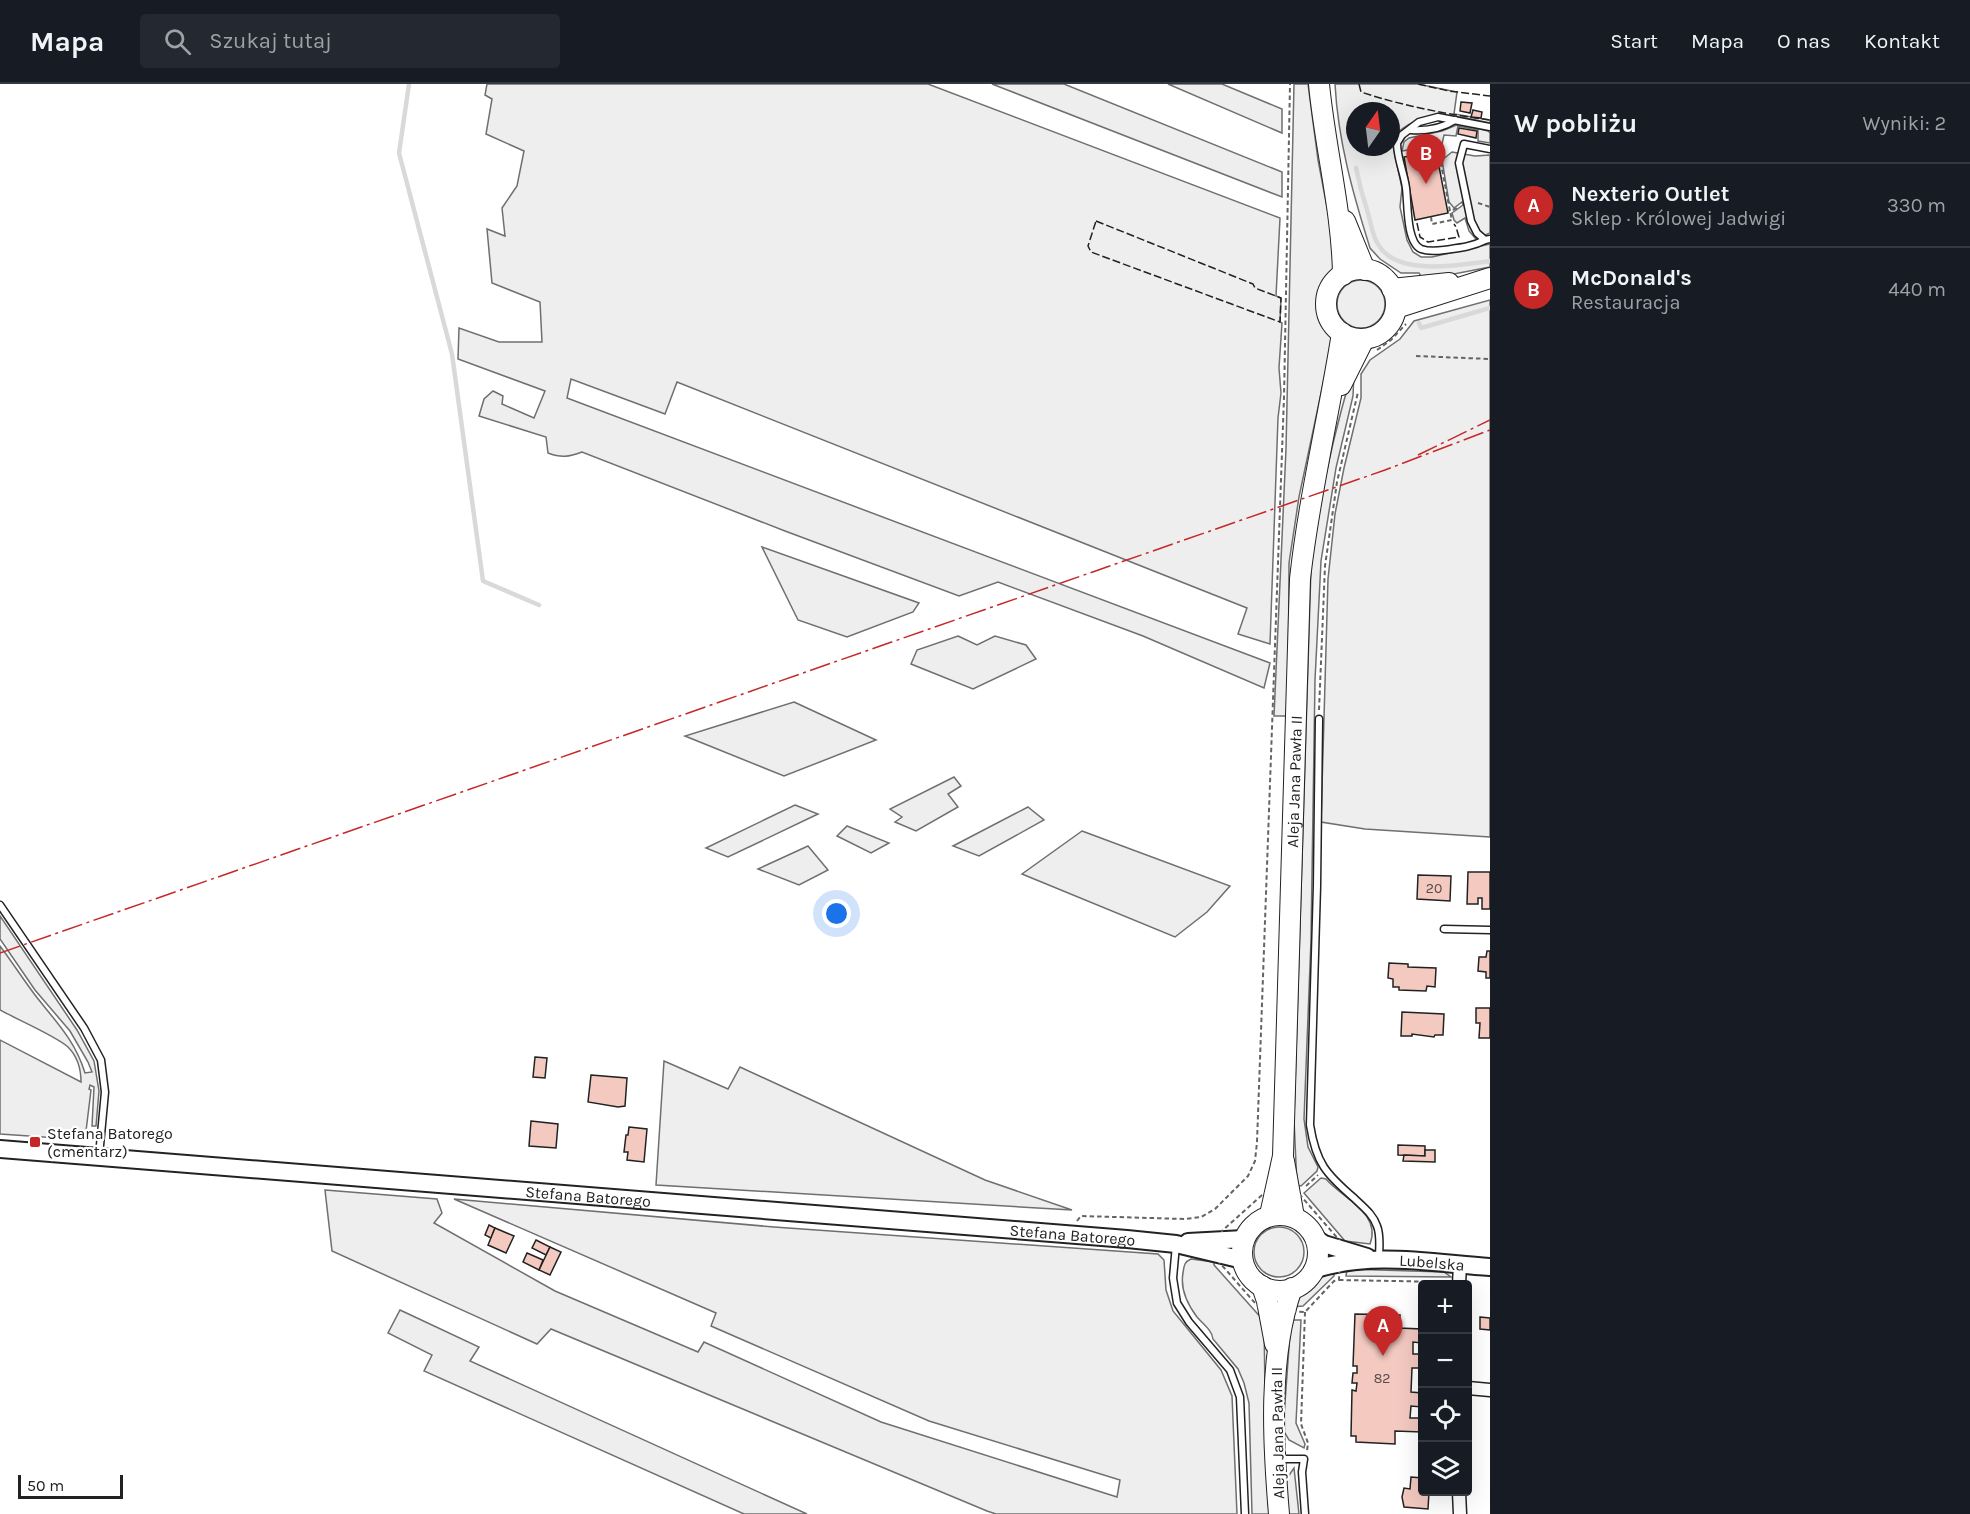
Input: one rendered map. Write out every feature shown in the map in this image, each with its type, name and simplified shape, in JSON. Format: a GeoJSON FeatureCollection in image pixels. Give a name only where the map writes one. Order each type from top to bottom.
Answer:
{"type":"FeatureCollection","features":[{"type":"Feature","properties":{"kind":"main road"},"geometry":{"type":"LineString","coordinates":[[1319,84],[1338,204],[1343,274]]}},
{"type":"Feature","properties":{"kind":"main road"},"geometry":{"type":"LineString","coordinates":[[1338,204],[1372,266],[1387,281],[1398,298],[1394,317],[1387,328],[1376,335],[1368,346],[1342,333],[1330,319],[1326,301],[1330,288],[1343,274],[1372,266]]}},
{"type":"Feature","properties":{"kind":"main road"},"geometry":{"type":"LineString","coordinates":[[1398,298],[1483,280]]}},
{"type":"Feature","properties":{"kind":"main road","name":"Aleja Jana Pawła II"},"geometry":{"type":"LineString","coordinates":[[1270,1215],[1283,1156],[1300,579],[1309,507],[1330,410],[1342,333]]}},
{"type":"Feature","properties":{"kind":"main road","name":"Aleja Jana Pawła II"},"geometry":{"type":"LineString","coordinates":[[1330,410],[1368,346]]}},
{"type":"Feature","properties":{"kind":"main road","name":"Aleja Jana Pawła II"},"geometry":{"type":"LineString","coordinates":[[1283,1156],[1294,1218]]}},
{"type":"Feature","properties":{"kind":"main road"},"geometry":{"type":"LineString","coordinates":[[1270,1215],[1287,1215],[1294,1218],[1307,1226],[1315,1238],[1318,1254],[1313,1270],[1305,1281],[1292,1288],[1276,1291],[1262,1286],[1250,1276],[1242,1260],[1241,1249],[1244,1239],[1255,1224],[1270,1215]]}},
{"type":"Feature","properties":{"kind":"main road","name":"Aleja Jana Pawła II"},"geometry":{"type":"LineString","coordinates":[[1262,1286],[1277,1352],[1276,1459],[1279,1514]]}},
{"type":"Feature","properties":{"kind":"main road","name":"Aleja Jana Pawła II"},"geometry":{"type":"LineString","coordinates":[[1277,1352],[1292,1288]]}},
{"type":"Feature","properties":{"kind":"street","name":"Stefana Batorego"},"geometry":{"type":"LineString","coordinates":[[0,1149],[1073,1234],[1176,1244],[1242,1260]]}},
{"type":"Feature","properties":{"kind":"street","name":"Lubelska"},"geometry":{"type":"LineString","coordinates":[[1315,1238],[1324,1244],[1376,1259],[1460,1277],[1490,1268]]}},
{"type":"Feature","properties":{"kind":"street","name":"Stefana Batorego"},"geometry":{"type":"LineString","coordinates":[[1176,1244],[1244,1239]]}},
{"type":"Feature","properties":{"kind":"street","name":"Lubelska"},"geometry":{"type":"LineString","coordinates":[[1313,1270],[1328,1265],[1376,1259]]}},
{"type":"Feature","properties":{"kind":"street"},"geometry":{"type":"LineString","coordinates":[[1472,1388],[1490,1390]]}},
{"type":"Feature","properties":{"kind":"street"},"geometry":{"type":"LineString","coordinates":[[1459,1496],[1460,1514]]}},
{"type":"Feature","properties":{"kind":"lane"},"geometry":{"type":"LineString","coordinates":[[1400,137],[1419,122],[1445,117],[1490,127]]}},
{"type":"Feature","properties":{"kind":"lane"},"geometry":{"type":"LineString","coordinates":[[1411,130],[1434,129],[1455,120]]}},
{"type":"Feature","properties":{"kind":"lane"},"geometry":{"type":"LineString","coordinates":[[1487,240],[1473,228],[1459,163],[1464,144],[1490,149]]}},
{"type":"Feature","properties":{"kind":"lane"},"geometry":{"type":"LineString","coordinates":[[1399,156],[1413,240],[1416,245],[1421,249],[1434,251],[1467,247],[1487,240]]}},
{"type":"Feature","properties":{"kind":"lane"},"geometry":{"type":"LineString","coordinates":[[1319,719],[1310,1125],[1314,1148],[1324,1169],[1373,1218],[1379,1233],[1376,1259]]}},
{"type":"Feature","properties":{"kind":"lane"},"geometry":{"type":"LineString","coordinates":[[0,905],[84,1029],[101,1060],[105,1092],[99,1156]]}},
{"type":"Feature","properties":{"kind":"lane"},"geometry":{"type":"LineString","coordinates":[[1444,929],[1490,930]]}},
{"type":"Feature","properties":{"kind":"lane"},"geometry":{"type":"LineString","coordinates":[[1176,1244],[1173,1278],[1177,1303],[1189,1322],[1230,1370],[1240,1397],[1245,1514]]}},
{"type":"Feature","properties":{"kind":"lane"},"geometry":{"type":"LineString","coordinates":[[1276,1459],[1304,1459],[1302,1472],[1305,1514]]}},
{"type":"Feature","properties":{"kind":"path"},"geometry":{"type":"LineString","coordinates":[[1073,1234],[1081,1216],[1185,1219],[1201,1217],[1215,1209],[1248,1176],[1255,1161],[1284,398],[1290,84]]}},
{"type":"Feature","properties":{"kind":"path"},"geometry":{"type":"LineString","coordinates":[[1400,155],[1438,148],[1452,220],[1432,224],[1431,217]]}},
{"type":"Feature","properties":{"kind":"path"},"geometry":{"type":"LineString","coordinates":[[1449,211],[1462,202],[1472,201],[1490,207]]}},
{"type":"Feature","properties":{"kind":"path"},"geometry":{"type":"LineString","coordinates":[[1368,346],[1391,340],[1398,298],[1372,266]]}},
{"type":"Feature","properties":{"kind":"path"},"geometry":{"type":"LineString","coordinates":[[1416,356],[1490,359]]}},
{"type":"Feature","properties":{"kind":"path"},"geometry":{"type":"LineString","coordinates":[[1319,719],[1325,566],[1337,482],[1356,404],[1358,383]]}},
{"type":"Feature","properties":{"kind":"path"},"geometry":{"type":"LineString","coordinates":[[1324,1169],[1297,1194],[1336,1236],[1340,1245]]}},
{"type":"Feature","properties":{"kind":"path"},"geometry":{"type":"LineString","coordinates":[[1221,1235],[1222,1231],[1269,1191]]}},
{"type":"Feature","properties":{"kind":"path"},"geometry":{"type":"LineString","coordinates":[[1219,1258],[1222,1266],[1259,1309],[1265,1312]]}},
{"type":"Feature","properties":{"kind":"path"},"geometry":{"type":"LineString","coordinates":[[1339,1269],[1339,1280]]}},
{"type":"Feature","properties":{"kind":"path"},"geometry":{"type":"LineString","coordinates":[[1304,1459],[1309,1446],[1301,1424],[1305,1312],[1333,1283],[1339,1280],[1460,1277]]}},
{"type":"Feature","properties":{"kind":"path"},"geometry":{"type":"LineString","coordinates":[[1291,1312],[1305,1312]]}},
{"type":"Feature","properties":{"kind":"shaded area"},"geometry":{"type":"Polygon","coordinates":[[[487,84],[928,84],[1280,218],[1276,296],[1281,298],[1279,368],[1281,393],[1278,418],[1270,644],[1238,634],[1247,608],[677,382],[665,414],[571,379],[567,398],[1270,663],[1264,688],[1143,636],[998,582],[959,596],[582,452],[565,456],[548,453],[546,437],[479,416],[484,399],[493,391],[503,396],[502,404],[534,418],[545,391],[458,359],[459,328],[499,342],[542,342],[540,302],[492,283],[487,229],[505,236],[502,208],[517,186],[524,151],[486,134],[492,99],[485,95],[487,84]]]}},
{"type":"Feature","properties":{"kind":"shaded area"},"geometry":{"type":"Polygon","coordinates":[[[992,84],[1064,84],[1282,172],[1282,197],[992,84]]]}},
{"type":"Feature","properties":{"kind":"shaded area"},"geometry":{"type":"Polygon","coordinates":[[[1168,84],[1222,84],[1282,109],[1282,133],[1168,84]]]}},
{"type":"Feature","properties":{"kind":"shaded area"},"geometry":{"type":"Polygon","coordinates":[[[1294,84],[1308,84],[1318,160],[1336,255],[1333,270],[1320,296],[1321,310],[1333,337],[1299,497],[1289,563],[1288,716],[1274,716],[1286,449],[1294,84]]]}},
{"type":"Feature","properties":{"kind":"shaded area"},"geometry":{"type":"Polygon","coordinates":[[[1335,84],[1418,84],[1457,92],[1454,114],[1490,120],[1490,123],[1448,116],[1428,117],[1400,131],[1400,102],[1346,102],[1346,156],[1395,156],[1402,188],[1400,207],[1407,240],[1413,252],[1421,257],[1432,257],[1490,244],[1490,267],[1423,280],[1419,273],[1401,273],[1380,259],[1370,248],[1347,167],[1339,126],[1335,84]]]}},
{"type":"Feature","properties":{"kind":"shaded area"},"geometry":{"type":"Polygon","coordinates":[[[1459,124],[1488,131],[1490,143],[1478,141],[1478,130],[1458,126],[1456,136],[1444,135],[1442,144],[1402,151],[1404,142],[1409,138],[1442,131],[1459,124]]]}},
{"type":"Feature","properties":{"kind":"shaded area"},"geometry":{"type":"Polygon","coordinates":[[[1452,152],[1475,156],[1490,155],[1490,233],[1476,239],[1469,231],[1465,218],[1457,223],[1452,213],[1463,205],[1462,202],[1454,208],[1449,202],[1442,160],[1452,152]]]}},
{"type":"Feature","properties":{"kind":"shaded area"},"geometry":{"type":"Polygon","coordinates":[[[1361,280],[1378,287],[1385,304],[1378,321],[1361,328],[1344,321],[1337,304],[1344,287],[1361,280]]]}},
{"type":"Feature","properties":{"kind":"shaded area"},"geometry":{"type":"Polygon","coordinates":[[[1490,300],[1490,837],[1365,829],[1321,822],[1328,579],[1335,514],[1361,398],[1361,374],[1370,360],[1400,339],[1414,321],[1490,300]]]}},
{"type":"Feature","properties":{"kind":"shaded area"},"geometry":{"type":"Polygon","coordinates":[[[1352,372],[1354,373],[1353,396],[1336,468],[1321,561],[1315,680],[1311,940],[1304,1119],[1308,1147],[1318,1167],[1317,1171],[1301,1186],[1297,1185],[1294,1120],[1311,568],[1327,469],[1352,372]]]}},
{"type":"Feature","properties":{"kind":"shaded area"},"geometry":{"type":"Polygon","coordinates":[[[762,547],[919,603],[913,612],[847,637],[798,620],[762,547]]]}},
{"type":"Feature","properties":{"kind":"shaded area"},"geometry":{"type":"Polygon","coordinates":[[[958,636],[977,645],[995,636],[1026,645],[1036,659],[973,689],[911,664],[917,650],[958,636]]]}},
{"type":"Feature","properties":{"kind":"shaded area"},"geometry":{"type":"Polygon","coordinates":[[[794,702],[876,740],[784,776],[685,736],[794,702]]]}},
{"type":"Feature","properties":{"kind":"shaded area"},"geometry":{"type":"Polygon","coordinates":[[[954,777],[961,786],[948,794],[958,807],[916,831],[895,822],[902,817],[890,809],[954,777]]]}},
{"type":"Feature","properties":{"kind":"shaded area"},"geometry":{"type":"Polygon","coordinates":[[[795,805],[818,814],[728,857],[706,848],[795,805]]]}},
{"type":"Feature","properties":{"kind":"shaded area"},"geometry":{"type":"Polygon","coordinates":[[[1028,807],[1044,820],[979,856],[953,846],[1028,807]]]}},
{"type":"Feature","properties":{"kind":"shaded area"},"geometry":{"type":"Polygon","coordinates":[[[847,826],[889,843],[871,853],[837,836],[847,826]]]}},
{"type":"Feature","properties":{"kind":"shaded area"},"geometry":{"type":"Polygon","coordinates":[[[1082,831],[1230,886],[1207,912],[1175,937],[1022,874],[1082,831]]]}},
{"type":"Feature","properties":{"kind":"shaded area"},"geometry":{"type":"Polygon","coordinates":[[[808,846],[828,870],[799,885],[758,869],[808,846]]]}},
{"type":"Feature","properties":{"kind":"shaded area"},"geometry":{"type":"Polygon","coordinates":[[[0,916],[77,1030],[94,1061],[99,1091],[96,1126],[92,1126],[94,1087],[90,1085],[86,1131],[72,1139],[0,1134],[0,1040],[81,1082],[78,1063],[68,1047],[0,1010],[0,946],[70,1041],[85,1073],[92,1072],[70,1031],[35,990],[0,939],[0,916]]]}},
{"type":"Feature","properties":{"kind":"shaded area"},"geometry":{"type":"Polygon","coordinates":[[[664,1061],[728,1089],[740,1067],[985,1180],[1072,1210],[656,1185],[664,1061]]]}},
{"type":"Feature","properties":{"kind":"shaded area"},"geometry":{"type":"Polygon","coordinates":[[[1321,1178],[1326,1179],[1366,1215],[1372,1233],[1370,1244],[1345,1241],[1304,1193],[1321,1178]]]}},
{"type":"Feature","properties":{"kind":"shaded area"},"geometry":{"type":"Polygon","coordinates":[[[325,1190],[437,1199],[442,1213],[434,1223],[555,1291],[698,1352],[704,1342],[881,1422],[1117,1497],[1120,1480],[929,1421],[711,1326],[716,1313],[454,1199],[774,1227],[1158,1254],[1164,1260],[1166,1290],[1173,1311],[1221,1370],[1232,1396],[1237,1514],[996,1514],[987,1511],[551,1329],[537,1344],[332,1251],[325,1190]]]}},
{"type":"Feature","properties":{"kind":"shaded area"},"geometry":{"type":"Polygon","coordinates":[[[1284,1227],[1297,1234],[1303,1242],[1303,1262],[1297,1270],[1289,1276],[1274,1277],[1261,1270],[1255,1262],[1254,1247],[1261,1234],[1269,1228],[1284,1227]]]}},
{"type":"Feature","properties":{"kind":"shaded area"},"geometry":{"type":"Polygon","coordinates":[[[1191,1259],[1214,1262],[1214,1265],[1264,1321],[1269,1514],[1252,1514],[1249,1403],[1238,1369],[1197,1317],[1186,1296],[1182,1279],[1183,1271],[1186,1263],[1191,1259]]]}},
{"type":"Feature","properties":{"kind":"shaded area"},"geometry":{"type":"Polygon","coordinates":[[[1347,1269],[1444,1272],[1451,1277],[1346,1276],[1347,1269]]]}},
{"type":"Feature","properties":{"kind":"shaded area"},"geometry":{"type":"Polygon","coordinates":[[[1334,1271],[1334,1276],[1303,1306],[1292,1307],[1299,1295],[1310,1285],[1334,1271]]]}},
{"type":"Feature","properties":{"kind":"shaded area"},"geometry":{"type":"Polygon","coordinates":[[[400,1310],[479,1347],[470,1361],[807,1514],[744,1514],[424,1371],[432,1355],[388,1333],[400,1310]]]}},
{"type":"Feature","properties":{"kind":"shaded area"},"geometry":{"type":"Polygon","coordinates":[[[1291,1320],[1301,1320],[1296,1423],[1305,1444],[1304,1448],[1289,1440],[1283,1430],[1291,1320]]]}},
{"type":"Feature","properties":{"kind":"shaded area"},"geometry":{"type":"Polygon","coordinates":[[[1294,1468],[1299,1514],[1287,1514],[1286,1484],[1294,1468]]]}},
{"type":"Feature","properties":{"kind":"building"},"geometry":{"type":"Polygon","coordinates":[[[1461,102],[1472,103],[1470,113],[1460,111],[1461,102]]]}},
{"type":"Feature","properties":{"kind":"building"},"geometry":{"type":"Polygon","coordinates":[[[1473,110],[1482,112],[1481,118],[1471,117],[1473,110]]]}},
{"type":"Feature","properties":{"kind":"building"},"geometry":{"type":"Polygon","coordinates":[[[1459,128],[1477,131],[1476,138],[1458,134],[1459,128]]]}},
{"type":"Feature","properties":{"kind":"building"},"geometry":{"type":"Polygon","coordinates":[[[1436,151],[1448,213],[1415,220],[1404,157],[1436,151]]]}},
{"type":"Feature","properties":{"kind":"building"},"geometry":{"type":"Polygon","coordinates":[[[1468,872],[1490,872],[1490,909],[1482,909],[1482,898],[1478,898],[1478,904],[1467,904],[1468,872]]]}},
{"type":"Feature","properties":{"kind":"building"},"geometry":{"type":"Polygon","coordinates":[[[1418,875],[1451,876],[1450,901],[1417,899],[1418,875]]]}},
{"type":"Feature","properties":{"kind":"building"},"geometry":{"type":"Polygon","coordinates":[[[1487,951],[1490,951],[1490,978],[1486,978],[1486,972],[1478,971],[1479,957],[1486,957],[1487,951]]]}},
{"type":"Feature","properties":{"kind":"building"},"geometry":{"type":"Polygon","coordinates":[[[1389,963],[1408,964],[1408,967],[1436,968],[1435,987],[1427,986],[1426,991],[1399,990],[1399,987],[1393,987],[1393,979],[1388,978],[1389,963]]]}},
{"type":"Feature","properties":{"kind":"building"},"geometry":{"type":"Polygon","coordinates":[[[1476,1008],[1490,1008],[1490,1038],[1479,1038],[1480,1023],[1476,1023],[1476,1008]]]}},
{"type":"Feature","properties":{"kind":"building"},"geometry":{"type":"Polygon","coordinates":[[[1402,1012],[1444,1014],[1443,1035],[1401,1036],[1402,1012]]]}},
{"type":"Feature","properties":{"kind":"building"},"geometry":{"type":"Polygon","coordinates":[[[535,1057],[547,1058],[545,1078],[533,1077],[535,1057]]]}},
{"type":"Feature","properties":{"kind":"building"},"geometry":{"type":"Polygon","coordinates":[[[591,1075],[627,1078],[625,1106],[588,1102],[591,1075]]]}},
{"type":"Feature","properties":{"kind":"building"},"geometry":{"type":"Polygon","coordinates":[[[531,1121],[558,1124],[556,1148],[529,1146],[531,1121]]]}},
{"type":"Feature","properties":{"kind":"building"},"geometry":{"type":"Polygon","coordinates":[[[629,1127],[647,1129],[644,1162],[627,1160],[628,1152],[624,1152],[629,1127]]]}},
{"type":"Feature","properties":{"kind":"building"},"geometry":{"type":"Polygon","coordinates":[[[1398,1145],[1425,1146],[1425,1156],[1398,1155],[1398,1145]]]}},
{"type":"Feature","properties":{"kind":"building"},"geometry":{"type":"Polygon","coordinates":[[[1425,1150],[1435,1150],[1435,1162],[1403,1161],[1404,1155],[1425,1156],[1425,1150]]]}},
{"type":"Feature","properties":{"kind":"building"},"geometry":{"type":"Polygon","coordinates":[[[489,1225],[495,1228],[491,1238],[485,1235],[489,1225]]]}},
{"type":"Feature","properties":{"kind":"building"},"geometry":{"type":"Polygon","coordinates":[[[495,1228],[514,1236],[506,1253],[488,1245],[495,1228]]]}},
{"type":"Feature","properties":{"kind":"building"},"geometry":{"type":"Polygon","coordinates":[[[536,1240],[550,1247],[546,1255],[532,1248],[536,1240]]]}},
{"type":"Feature","properties":{"kind":"building"},"geometry":{"type":"Polygon","coordinates":[[[550,1247],[561,1252],[550,1275],[539,1270],[550,1247]]]}},
{"type":"Feature","properties":{"kind":"building"},"geometry":{"type":"Polygon","coordinates":[[[527,1253],[543,1260],[539,1270],[523,1262],[527,1253]]]}},
{"type":"Feature","properties":{"kind":"building"},"geometry":{"type":"Polygon","coordinates":[[[1355,1314],[1400,1315],[1399,1328],[1418,1329],[1418,1343],[1413,1342],[1413,1354],[1418,1354],[1418,1368],[1412,1368],[1411,1392],[1418,1393],[1418,1407],[1411,1406],[1410,1418],[1418,1418],[1418,1432],[1395,1431],[1395,1444],[1356,1442],[1356,1436],[1351,1436],[1352,1390],[1356,1391],[1357,1383],[1352,1383],[1353,1373],[1357,1373],[1357,1366],[1353,1366],[1355,1314]]]}},
{"type":"Feature","properties":{"kind":"building"},"geometry":{"type":"Polygon","coordinates":[[[1480,1317],[1490,1318],[1490,1330],[1480,1329],[1480,1317]]]}},
{"type":"Feature","properties":{"kind":"building"},"geometry":{"type":"Polygon","coordinates":[[[1411,1477],[1418,1478],[1418,1496],[1429,1496],[1428,1509],[1404,1507],[1402,1497],[1404,1488],[1410,1489],[1411,1477]]]}},
{"type":"Feature","properties":{"kind":"waterway"},"geometry":{"type":"LineString","coordinates":[[409,84],[399,153],[452,354],[483,581],[539,605]]}},
{"type":"Feature","properties":{"kind":"waterway"},"geometry":{"type":"LineString","coordinates":[[1356,168],[1374,237],[1387,254],[1413,265],[1446,266],[1490,261]]}},
{"type":"Feature","properties":{"kind":"waterway"},"geometry":{"type":"LineString","coordinates":[[1419,323],[1421,328],[1490,308]]}},
{"type":"Feature","properties":{"kind":"fence"},"geometry":{"type":"LineString","coordinates":[[1359,84],[1361,92],[1393,101],[1490,120]]}},
{"type":"Feature","properties":{"kind":"fence"},"geometry":{"type":"LineString","coordinates":[[1418,84],[1449,91],[1490,96]]}},
{"type":"Feature","properties":{"kind":"fence"},"geometry":{"type":"LineString","coordinates":[[1096,221],[1253,284],[1255,288],[1281,298],[1280,322],[1091,252],[1088,246],[1096,221]]}},
{"type":"Feature","properties":{"kind":"fence"},"geometry":{"type":"LineString","coordinates":[[1417,223],[1420,237],[1428,242],[1459,237],[1454,224]]}},
{"type":"Feature","properties":{"kind":"power"},"geometry":{"type":"LineString","coordinates":[[1418,455],[1490,420]]}},
{"type":"Feature","properties":{"kind":"power"},"geometry":{"type":"LineString","coordinates":[[0,953],[1385,470],[1490,430]]}},
{"type":"Feature","properties":{"kind":"place","name":"McDonald's"},"geometry":{"type":"Point","coordinates":[1426,184]}},
{"type":"Feature","properties":{"kind":"place","name":"Stefana Batorego (cmentarz)"},"geometry":{"type":"Point","coordinates":[35,1142]}},
{"type":"Feature","properties":{"kind":"place","name":"Nexterio Outlet"},"geometry":{"type":"Point","coordinates":[1383,1356]}}]}
